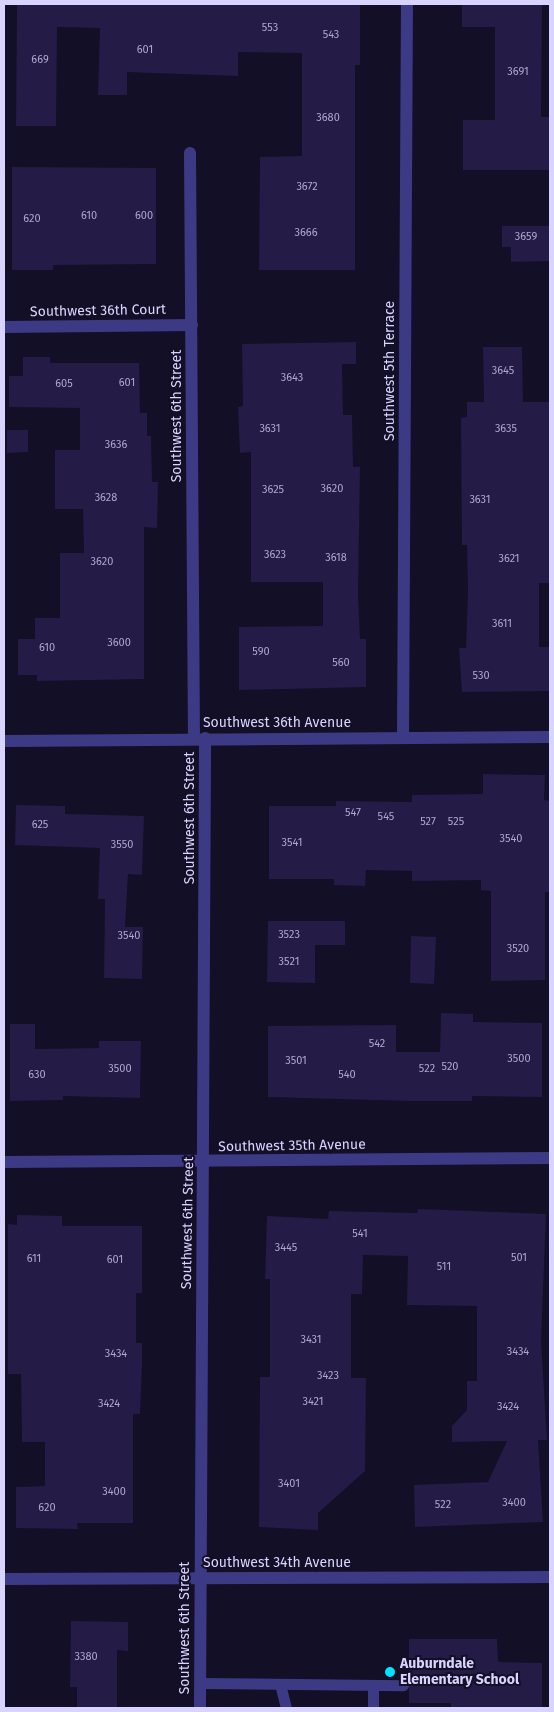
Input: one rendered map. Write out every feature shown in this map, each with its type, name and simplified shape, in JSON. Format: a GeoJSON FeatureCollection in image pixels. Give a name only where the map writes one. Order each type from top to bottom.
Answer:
{"type":"FeatureCollection","features":[{"type":"Feature","properties":{"kind":"street","name":"Southwest 5th Terrace"},"geometry":{"type":"LineString","coordinates":[[403,738],[407,4]]}},
{"type":"Feature","properties":{"kind":"street","name":"Southwest 6th Street"},"geometry":{"type":"LineString","coordinates":[[190,153],[204,1162],[199,1578],[200,1708]]}},
{"type":"Feature","properties":{"kind":"street","name":"Southwest 36th Court"},"geometry":{"type":"LineString","coordinates":[[4,327],[192,325]]}},
{"type":"Feature","properties":{"kind":"street","name":"Southwest 36th Avenue"},"geometry":{"type":"LineString","coordinates":[[4,742],[199,738],[550,737]]}},
{"type":"Feature","properties":{"kind":"street","name":"Southwest 35th Avenue"},"geometry":{"type":"LineString","coordinates":[[4,1162],[550,1158]]}},
{"type":"Feature","properties":{"kind":"street","name":"Southwest 34th Avenue"},"geometry":{"type":"LineString","coordinates":[[4,1579],[550,1578]]}},
{"type":"Feature","properties":{"kind":"lane"},"geometry":{"type":"LineString","coordinates":[[200,1683],[403,1685]]}},
{"type":"Feature","properties":{"kind":"lane"},"geometry":{"type":"LineString","coordinates":[[280,1684],[286,1708]]}},
{"type":"Feature","properties":{"kind":"lane"},"geometry":{"type":"LineString","coordinates":[[373,1684],[373,1708]]}},
{"type":"Feature","properties":{"kind":"building"},"geometry":{"type":"Polygon","coordinates":[[[17,4],[360,4],[360,65],[355,65],[355,270],[259,270],[260,157],[302,156],[302,53],[238,52],[238,76],[127,72],[127,95],[98,95],[100,28],[57,27],[56,126],[16,126],[17,4]]]}},
{"type":"Feature","properties":{"kind":"building"},"geometry":{"type":"Polygon","coordinates":[[[462,4],[542,4],[541,117],[550,117],[550,170],[463,170],[463,120],[495,120],[495,27],[462,27],[462,4]]]}},
{"type":"Feature","properties":{"kind":"building"},"geometry":{"type":"Polygon","coordinates":[[[12,167],[156,168],[156,264],[53,265],[53,270],[12,270],[12,167]]]}},
{"type":"Feature","properties":{"kind":"building"},"geometry":{"type":"Polygon","coordinates":[[[502,226],[550,226],[550,261],[511,262],[511,247],[502,247],[502,226]]]}},
{"type":"Feature","properties":{"kind":"building"},"geometry":{"type":"Polygon","coordinates":[[[356,342],[356,364],[342,364],[343,415],[352,415],[353,467],[360,467],[358,594],[360,639],[366,639],[366,687],[239,690],[239,627],[323,626],[323,582],[251,582],[251,452],[240,453],[238,407],[243,406],[242,344],[356,342]]]}},
{"type":"Feature","properties":{"kind":"building"},"geometry":{"type":"Polygon","coordinates":[[[483,347],[522,347],[523,402],[550,402],[550,583],[539,583],[539,647],[550,647],[550,691],[462,692],[459,648],[466,648],[468,592],[467,545],[462,545],[461,418],[467,417],[467,402],[484,402],[483,347]]]}},
{"type":"Feature","properties":{"kind":"building"},"geometry":{"type":"Polygon","coordinates":[[[23,357],[50,357],[50,363],[139,363],[140,413],[147,413],[147,436],[151,436],[152,482],[158,482],[157,528],[144,527],[144,679],[37,681],[37,675],[18,675],[18,639],[35,639],[35,618],[60,618],[60,553],[84,553],[83,509],[55,509],[55,450],[80,450],[80,408],[9,407],[9,376],[23,376],[23,357]]]}},
{"type":"Feature","properties":{"kind":"building"},"geometry":{"type":"Polygon","coordinates":[[[7,430],[28,430],[28,452],[7,453],[7,430]]]}},
{"type":"Feature","properties":{"kind":"building"},"geometry":{"type":"Polygon","coordinates":[[[483,774],[545,775],[544,800],[550,801],[550,892],[545,892],[545,980],[491,981],[491,891],[481,890],[481,880],[412,881],[412,871],[366,870],[365,886],[334,885],[334,879],[269,879],[269,806],[336,806],[336,801],[412,802],[412,795],[483,794],[483,774]]]}},
{"type":"Feature","properties":{"kind":"building"},"geometry":{"type":"Polygon","coordinates":[[[16,805],[65,806],[65,814],[144,816],[142,875],[128,874],[125,927],[143,927],[142,979],[104,978],[105,899],[98,899],[100,848],[15,845],[16,805]]]}},
{"type":"Feature","properties":{"kind":"building"},"geometry":{"type":"Polygon","coordinates":[[[268,921],[345,921],[345,945],[315,945],[315,983],[267,982],[268,921]]]}},
{"type":"Feature","properties":{"kind":"building"},"geometry":{"type":"Polygon","coordinates":[[[411,936],[436,937],[434,984],[410,983],[411,936]]]}},
{"type":"Feature","properties":{"kind":"building"},"geometry":{"type":"Polygon","coordinates":[[[441,1013],[473,1014],[473,1022],[542,1023],[542,1097],[472,1096],[472,1101],[410,1101],[268,1097],[268,1026],[396,1025],[396,1052],[440,1052],[441,1013]]]}},
{"type":"Feature","properties":{"kind":"building"},"geometry":{"type":"Polygon","coordinates":[[[10,1024],[35,1024],[35,1049],[99,1048],[99,1041],[141,1041],[140,1098],[63,1096],[63,1100],[10,1101],[10,1024]]]}},
{"type":"Feature","properties":{"kind":"building"},"geometry":{"type":"Polygon","coordinates":[[[418,1209],[546,1214],[541,1341],[547,1440],[538,1440],[543,1522],[415,1527],[414,1485],[488,1482],[507,1441],[452,1442],[452,1426],[467,1410],[467,1381],[477,1381],[477,1306],[407,1305],[408,1256],[363,1255],[362,1294],[351,1294],[351,1378],[366,1378],[365,1471],[318,1513],[318,1530],[259,1527],[260,1377],[270,1377],[270,1279],[265,1279],[267,1216],[328,1219],[329,1211],[417,1213],[418,1209]]]}},
{"type":"Feature","properties":{"kind":"building"},"geometry":{"type":"Polygon","coordinates":[[[17,1215],[62,1216],[62,1226],[142,1226],[142,1293],[136,1293],[136,1343],[142,1343],[142,1364],[140,1414],[133,1414],[133,1523],[77,1523],[78,1529],[16,1528],[16,1487],[45,1486],[45,1442],[22,1442],[21,1374],[8,1374],[8,1224],[17,1225],[17,1215]]]}},
{"type":"Feature","properties":{"kind":"building"},"geometry":{"type":"Polygon","coordinates":[[[71,1621],[128,1622],[128,1651],[117,1650],[117,1708],[77,1708],[77,1687],[70,1687],[71,1621]]]}},
{"type":"Feature","properties":{"kind":"building"},"geometry":{"type":"Polygon","coordinates":[[[409,1639],[497,1639],[498,1662],[542,1663],[542,1708],[451,1708],[451,1703],[409,1703],[409,1639]]]}},
{"type":"Feature","properties":{"kind":"place","name":"Auburndale Elementary School"},"geometry":{"type":"Point","coordinates":[390,1672]}}]}
